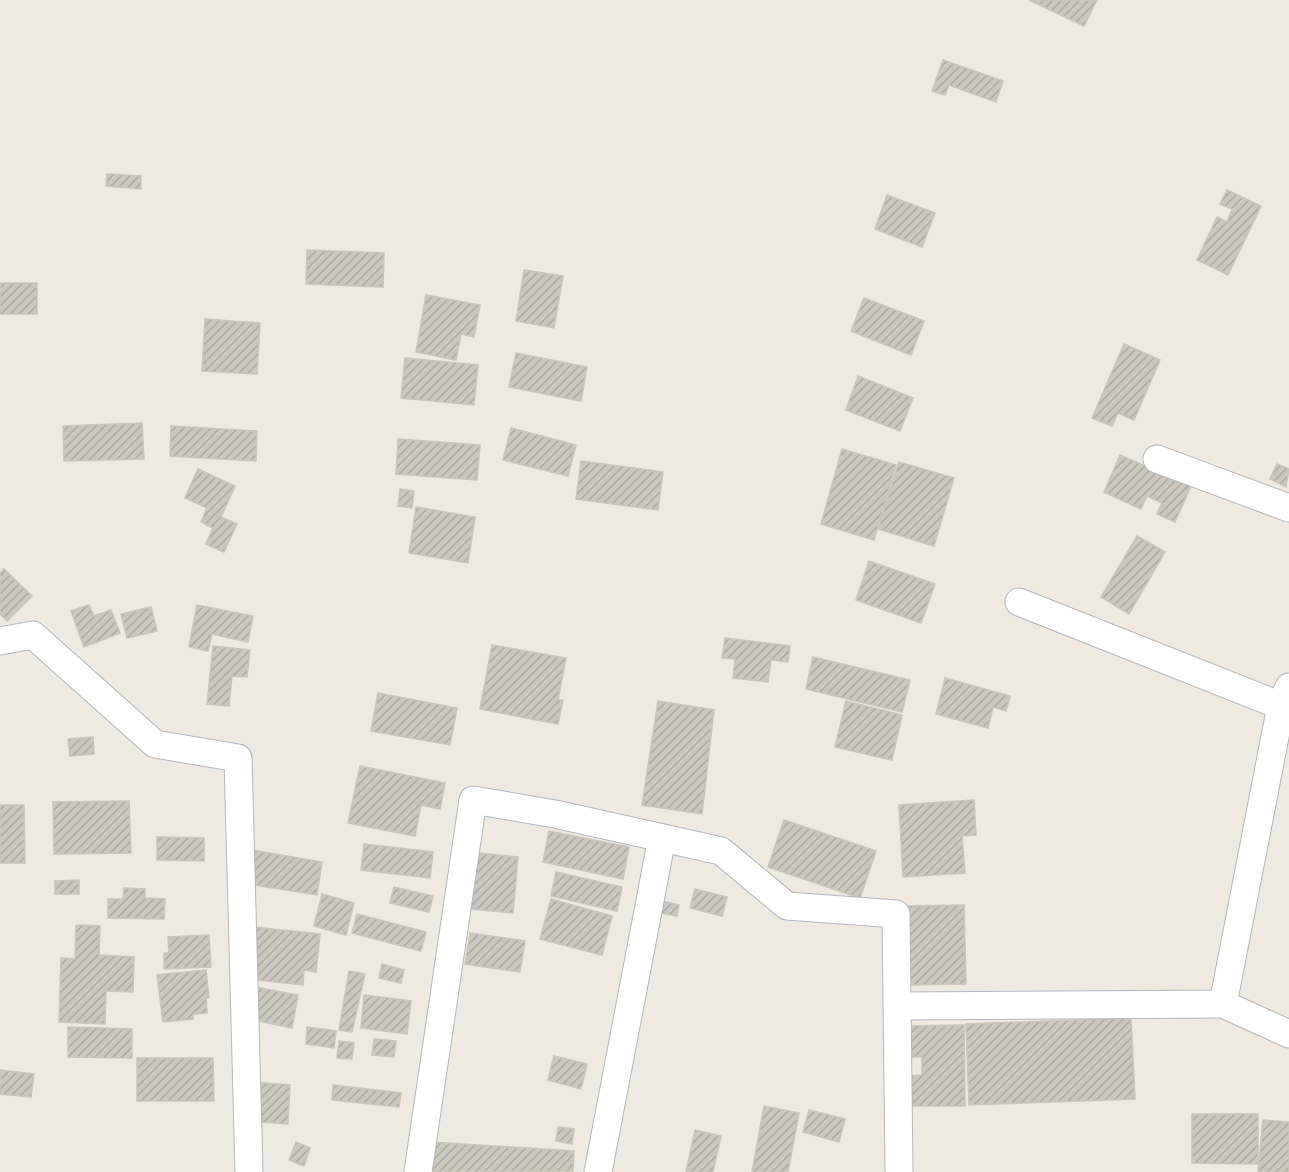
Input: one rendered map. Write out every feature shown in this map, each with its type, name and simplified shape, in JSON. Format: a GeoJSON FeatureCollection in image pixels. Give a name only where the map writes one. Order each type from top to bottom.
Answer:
{"type":"FeatureCollection","features":[{"type":"Feature","properties":{"kind":"street"},"geometry":{"type":"LineString","coordinates":[[1157,459],[1289,508]]}},
{"type":"Feature","properties":{"kind":"street"},"geometry":{"type":"LineString","coordinates":[[1019,602],[1286,701],[1223,1004]]}},
{"type":"Feature","properties":{"kind":"street"},"geometry":{"type":"LineString","coordinates":[[0,641],[33,635],[155,744],[238,758],[249,1172]]}},
{"type":"Feature","properties":{"kind":"street"},"geometry":{"type":"LineString","coordinates":[[418,1172],[473,800],[721,851],[787,906],[896,914],[899,1006],[899,1172]]}},
{"type":"Feature","properties":{"kind":"street"},"geometry":{"type":"LineString","coordinates":[[598,1172],[662,838]]}},
{"type":"Feature","properties":{"kind":"street"},"geometry":{"type":"LineString","coordinates":[[899,1006],[1223,1004],[1289,1034]]}},
{"type":"Feature","properties":{"kind":"building"},"geometry":{"type":"Polygon","coordinates":[[[1029,0],[1097,0],[1084,26],[1029,0]]]}},
{"type":"Feature","properties":{"kind":"building"},"geometry":{"type":"Polygon","coordinates":[[[943,60],[1003,81],[996,102],[949,85],[945,95],[932,91],[943,60]]]}},
{"type":"Feature","properties":{"kind":"building"},"geometry":{"type":"Polygon","coordinates":[[[107,174],[141,176],[141,189],[106,186],[107,174]]]}},
{"type":"Feature","properties":{"kind":"building"},"geometry":{"type":"Polygon","coordinates":[[[1227,190],[1261,206],[1228,275],[1197,260],[1217,217],[1227,222],[1232,209],[1220,204],[1227,190]]]}},
{"type":"Feature","properties":{"kind":"building"},"geometry":{"type":"Polygon","coordinates":[[[887,195],[935,213],[922,247],[875,229],[887,195]]]}},
{"type":"Feature","properties":{"kind":"building"},"geometry":{"type":"Polygon","coordinates":[[[307,250],[384,253],[383,287],[306,284],[307,250]]]}},
{"type":"Feature","properties":{"kind":"building"},"geometry":{"type":"Polygon","coordinates":[[[524,270],[563,276],[554,328],[516,321],[524,270]]]}},
{"type":"Feature","properties":{"kind":"building"},"geometry":{"type":"Polygon","coordinates":[[[0,283],[37,283],[37,314],[0,314],[0,283]]]}},
{"type":"Feature","properties":{"kind":"building"},"geometry":{"type":"Polygon","coordinates":[[[426,295],[480,305],[474,337],[461,334],[456,360],[416,352],[426,295]]]}},
{"type":"Feature","properties":{"kind":"building"},"geometry":{"type":"Polygon","coordinates":[[[864,298],[924,321],[911,355],[851,331],[864,298]]]}},
{"type":"Feature","properties":{"kind":"building"},"geometry":{"type":"Polygon","coordinates":[[[205,319],[260,323],[257,374],[202,371],[205,319]]]}},
{"type":"Feature","properties":{"kind":"building"},"geometry":{"type":"Polygon","coordinates":[[[1124,344],[1160,360],[1134,420],[1118,413],[1112,426],[1092,418],[1124,344]]]}},
{"type":"Feature","properties":{"kind":"building"},"geometry":{"type":"Polygon","coordinates":[[[516,353],[587,367],[581,401],[509,387],[516,353]]]}},
{"type":"Feature","properties":{"kind":"building"},"geometry":{"type":"Polygon","coordinates":[[[405,358],[478,365],[474,405],[401,398],[405,358]]]}},
{"type":"Feature","properties":{"kind":"building"},"geometry":{"type":"Polygon","coordinates":[[[858,376],[913,398],[900,431],[846,410],[858,376]]]}},
{"type":"Feature","properties":{"kind":"building"},"geometry":{"type":"Polygon","coordinates":[[[142,423],[144,459],[64,461],[63,426],[142,423]]]}},
{"type":"Feature","properties":{"kind":"building"},"geometry":{"type":"Polygon","coordinates":[[[171,426],[257,431],[256,461],[170,456],[171,426]]]}},
{"type":"Feature","properties":{"kind":"building"},"geometry":{"type":"Polygon","coordinates":[[[511,428],[576,445],[568,476],[503,460],[511,428]]]}},
{"type":"Feature","properties":{"kind":"building"},"geometry":{"type":"Polygon","coordinates":[[[398,439],[480,445],[477,480],[396,474],[398,439]]]}},
{"type":"Feature","properties":{"kind":"building"},"geometry":{"type":"Polygon","coordinates":[[[842,449],[896,465],[874,540],[821,524],[842,449]]]}},
{"type":"Feature","properties":{"kind":"building"},"geometry":{"type":"Polygon","coordinates":[[[1120,455],[1191,486],[1175,522],[1157,514],[1162,503],[1147,496],[1141,509],[1104,492],[1120,455]]]}},
{"type":"Feature","properties":{"kind":"building"},"geometry":{"type":"Polygon","coordinates":[[[581,461],[663,472],[658,510],[576,499],[581,461]]]}},
{"type":"Feature","properties":{"kind":"building"},"geometry":{"type":"Polygon","coordinates":[[[899,462],[954,478],[934,546],[878,529],[899,462]]]}},
{"type":"Feature","properties":{"kind":"building"},"geometry":{"type":"Polygon","coordinates":[[[1277,464],[1289,469],[1286,487],[1270,479],[1277,464]]]}},
{"type":"Feature","properties":{"kind":"building"},"geometry":{"type":"Polygon","coordinates":[[[198,469],[235,486],[221,517],[237,524],[224,552],[206,544],[213,528],[201,522],[207,508],[185,498],[198,469]]]}},
{"type":"Feature","properties":{"kind":"building"},"geometry":{"type":"Polygon","coordinates":[[[400,489],[414,491],[412,508],[398,506],[400,489]]]}},
{"type":"Feature","properties":{"kind":"building"},"geometry":{"type":"Polygon","coordinates":[[[416,507],[475,517],[468,563],[409,553],[416,507]]]}},
{"type":"Feature","properties":{"kind":"building"},"geometry":{"type":"Polygon","coordinates":[[[1137,536],[1165,552],[1129,614],[1101,597],[1137,536]]]}},
{"type":"Feature","properties":{"kind":"building"},"geometry":{"type":"Polygon","coordinates":[[[869,561],[935,584],[921,623],[856,600],[869,561]]]}},
{"type":"Feature","properties":{"kind":"building"},"geometry":{"type":"Polygon","coordinates":[[[4,569],[32,596],[7,621],[0,614],[0,573],[4,569]]]}},
{"type":"Feature","properties":{"kind":"building"},"geometry":{"type":"Polygon","coordinates":[[[89,605],[94,616],[111,610],[120,633],[84,647],[71,611],[89,605]]]}},
{"type":"Feature","properties":{"kind":"building"},"geometry":{"type":"Polygon","coordinates":[[[197,605],[253,616],[248,642],[212,634],[208,651],[189,647],[197,605]]]}},
{"type":"Feature","properties":{"kind":"building"},"geometry":{"type":"Polygon","coordinates":[[[151,607],[157,631],[127,638],[121,614],[151,607]]]}},
{"type":"Feature","properties":{"kind":"building"},"geometry":{"type":"Polygon","coordinates":[[[725,638],[790,646],[788,662],[771,660],[768,682],[733,678],[735,659],[722,658],[725,638]]]}},
{"type":"Feature","properties":{"kind":"building"},"geometry":{"type":"Polygon","coordinates":[[[492,645],[566,658],[558,700],[563,700],[558,724],[480,709],[492,645]]]}},
{"type":"Feature","properties":{"kind":"building"},"geometry":{"type":"Polygon","coordinates":[[[213,646],[250,650],[247,677],[232,676],[229,706],[207,704],[213,646]]]}},
{"type":"Feature","properties":{"kind":"building"},"geometry":{"type":"Polygon","coordinates":[[[813,657],[910,680],[902,712],[806,689],[813,657]]]}},
{"type":"Feature","properties":{"kind":"building"},"geometry":{"type":"Polygon","coordinates":[[[945,678],[1010,696],[1006,711],[993,707],[988,728],[936,714],[945,678]]]}},
{"type":"Feature","properties":{"kind":"building"},"geometry":{"type":"Polygon","coordinates":[[[378,693],[457,708],[450,745],[371,731],[378,693]]]}},
{"type":"Feature","properties":{"kind":"building"},"geometry":{"type":"Polygon","coordinates":[[[658,701],[714,710],[702,814],[642,805],[658,701]]]}},
{"type":"Feature","properties":{"kind":"building"},"geometry":{"type":"Polygon","coordinates":[[[846,701],[902,715],[892,760],[835,747],[846,701]]]}},
{"type":"Feature","properties":{"kind":"building"},"geometry":{"type":"Polygon","coordinates":[[[93,737],[94,754],[70,756],[68,739],[93,737]]]}},
{"type":"Feature","properties":{"kind":"building"},"geometry":{"type":"Polygon","coordinates":[[[360,766],[445,783],[440,809],[421,805],[415,836],[348,823],[360,766]]]}},
{"type":"Feature","properties":{"kind":"building"},"geometry":{"type":"Polygon","coordinates":[[[974,800],[976,835],[962,836],[965,873],[903,877],[899,805],[974,800]]]}},
{"type":"Feature","properties":{"kind":"building"},"geometry":{"type":"Polygon","coordinates":[[[129,801],[131,853],[54,854],[53,802],[129,801]]]}},
{"type":"Feature","properties":{"kind":"building"},"geometry":{"type":"Polygon","coordinates":[[[0,805],[24,805],[25,863],[0,863],[0,805]]]}},
{"type":"Feature","properties":{"kind":"building"},"geometry":{"type":"Polygon","coordinates":[[[784,820],[876,851],[860,898],[768,867],[784,820]]]}},
{"type":"Feature","properties":{"kind":"building"},"geometry":{"type":"Polygon","coordinates":[[[549,831],[629,847],[623,879],[543,862],[549,831]]]}},
{"type":"Feature","properties":{"kind":"building"},"geometry":{"type":"Polygon","coordinates":[[[157,837],[204,838],[204,861],[157,860],[157,837]]]}},
{"type":"Feature","properties":{"kind":"building"},"geometry":{"type":"Polygon","coordinates":[[[364,844],[433,852],[430,878],[361,870],[364,844]]]}},
{"type":"Feature","properties":{"kind":"building"},"geometry":{"type":"Polygon","coordinates":[[[241,848],[322,862],[317,895],[235,882],[241,848]]]}},
{"type":"Feature","properties":{"kind":"building"},"geometry":{"type":"Polygon","coordinates":[[[467,852],[518,857],[513,913],[462,908],[467,852]]]}},
{"type":"Feature","properties":{"kind":"building"},"geometry":{"type":"Polygon","coordinates":[[[556,872],[622,887],[617,911],[551,896],[556,872]]]}},
{"type":"Feature","properties":{"kind":"building"},"geometry":{"type":"Polygon","coordinates":[[[79,880],[79,894],[55,894],[55,881],[79,880]]]}},
{"type":"Feature","properties":{"kind":"building"},"geometry":{"type":"Polygon","coordinates":[[[394,887],[433,896],[429,912],[390,903],[394,887]]]}},
{"type":"Feature","properties":{"kind":"building"},"geometry":{"type":"Polygon","coordinates":[[[124,888],[145,889],[145,898],[165,899],[164,919],[108,918],[108,899],[123,899],[124,888]]]}},
{"type":"Feature","properties":{"kind":"building"},"geometry":{"type":"Polygon","coordinates":[[[695,889],[727,897],[722,916],[690,908],[695,889]]]}},
{"type":"Feature","properties":{"kind":"building"},"geometry":{"type":"Polygon","coordinates":[[[322,894],[354,903],[346,935],[314,926],[322,894]]]}},
{"type":"Feature","properties":{"kind":"building"},"geometry":{"type":"Polygon","coordinates":[[[551,899],[612,916],[602,955],[540,939],[551,899]]]}},
{"type":"Feature","properties":{"kind":"building"},"geometry":{"type":"Polygon","coordinates":[[[663,901],[679,905],[677,916],[661,913],[663,901]]]}},
{"type":"Feature","properties":{"kind":"building"},"geometry":{"type":"Polygon","coordinates":[[[964,905],[966,984],[906,985],[904,906],[964,905]]]}},
{"type":"Feature","properties":{"kind":"building"},"geometry":{"type":"Polygon","coordinates":[[[357,914],[426,932],[421,951],[352,933],[357,914]]]}},
{"type":"Feature","properties":{"kind":"building"},"geometry":{"type":"Polygon","coordinates":[[[76,926],[100,926],[99,955],[134,957],[133,992],[106,991],[105,1024],[59,1022],[61,958],[75,959],[76,926]]]}},
{"type":"Feature","properties":{"kind":"building"},"geometry":{"type":"Polygon","coordinates":[[[245,926],[320,934],[316,972],[304,970],[303,985],[239,978],[245,926]]]}},
{"type":"Feature","properties":{"kind":"building"},"geometry":{"type":"Polygon","coordinates":[[[470,933],[525,941],[520,972],[465,964],[470,933]]]}},
{"type":"Feature","properties":{"kind":"building"},"geometry":{"type":"Polygon","coordinates":[[[209,935],[211,967],[164,969],[164,953],[169,953],[168,937],[209,935]]]}},
{"type":"Feature","properties":{"kind":"building"},"geometry":{"type":"Polygon","coordinates":[[[382,964],[404,970],[401,983],[379,978],[382,964]]]}},
{"type":"Feature","properties":{"kind":"building"},"geometry":{"type":"Polygon","coordinates":[[[206,970],[209,998],[206,998],[207,1013],[193,1014],[193,1019],[163,1022],[157,975],[206,970]]]}},
{"type":"Feature","properties":{"kind":"building"},"geometry":{"type":"Polygon","coordinates":[[[349,971],[365,974],[352,1032],[339,1030],[349,971]]]}},
{"type":"Feature","properties":{"kind":"building"},"geometry":{"type":"Polygon","coordinates":[[[250,986],[298,995],[292,1028],[244,1018],[250,986]]]}},
{"type":"Feature","properties":{"kind":"building"},"geometry":{"type":"Polygon","coordinates":[[[364,995],[411,1001],[407,1034],[361,1028],[364,995]]]}},
{"type":"Feature","properties":{"kind":"building"},"geometry":{"type":"Polygon","coordinates":[[[1131,1018],[1135,1099],[969,1105],[966,1024],[1131,1018]]]}},
{"type":"Feature","properties":{"kind":"building"},"geometry":{"type":"Polygon","coordinates":[[[964,1025],[965,1106],[908,1106],[908,1076],[922,1075],[922,1057],[907,1057],[906,1026],[964,1025]]]}},
{"type":"Feature","properties":{"kind":"building"},"geometry":{"type":"Polygon","coordinates":[[[68,1027],[132,1029],[132,1058],[68,1057],[68,1027]]]}},
{"type":"Feature","properties":{"kind":"building"},"geometry":{"type":"Polygon","coordinates":[[[307,1027],[336,1031],[334,1048],[306,1044],[307,1027]]]}},
{"type":"Feature","properties":{"kind":"building"},"geometry":{"type":"Polygon","coordinates":[[[374,1039],[396,1041],[394,1057],[372,1055],[374,1039]]]}},
{"type":"Feature","properties":{"kind":"building"},"geometry":{"type":"Polygon","coordinates":[[[339,1041],[354,1043],[352,1059],[337,1058],[339,1041]]]}},
{"type":"Feature","properties":{"kind":"building"},"geometry":{"type":"Polygon","coordinates":[[[554,1056],[587,1064],[581,1089],[548,1080],[554,1056]]]}},
{"type":"Feature","properties":{"kind":"building"},"geometry":{"type":"Polygon","coordinates":[[[137,1058],[213,1058],[214,1101],[137,1101],[137,1058]]]}},
{"type":"Feature","properties":{"kind":"building"},"geometry":{"type":"Polygon","coordinates":[[[0,1070],[34,1074],[31,1097],[0,1094],[0,1070]]]}},
{"type":"Feature","properties":{"kind":"building"},"geometry":{"type":"Polygon","coordinates":[[[250,1082],[290,1085],[288,1124],[247,1121],[250,1082]]]}},
{"type":"Feature","properties":{"kind":"building"},"geometry":{"type":"Polygon","coordinates":[[[333,1085],[401,1093],[399,1107],[332,1100],[333,1085]]]}},
{"type":"Feature","properties":{"kind":"building"},"geometry":{"type":"Polygon","coordinates":[[[764,1106],[799,1113],[788,1172],[752,1172],[764,1106]]]}},
{"type":"Feature","properties":{"kind":"building"},"geometry":{"type":"Polygon","coordinates":[[[809,1110],[845,1119],[839,1142],[803,1132],[809,1110]]]}},
{"type":"Feature","properties":{"kind":"building"},"geometry":{"type":"Polygon","coordinates":[[[1192,1114],[1258,1114],[1258,1164],[1192,1163],[1192,1114]]]}},
{"type":"Feature","properties":{"kind":"building"},"geometry":{"type":"Polygon","coordinates":[[[1263,1120],[1289,1122],[1289,1172],[1258,1172],[1263,1120]]]}},
{"type":"Feature","properties":{"kind":"building"},"geometry":{"type":"Polygon","coordinates":[[[558,1127],[574,1129],[572,1144],[556,1141],[558,1127]]]}},
{"type":"Feature","properties":{"kind":"building"},"geometry":{"type":"Polygon","coordinates":[[[695,1130],[721,1136],[713,1172],[686,1172],[695,1130]]]}},
{"type":"Feature","properties":{"kind":"building"},"geometry":{"type":"Polygon","coordinates":[[[296,1142],[310,1148],[304,1166],[289,1160],[296,1142]]]}},
{"type":"Feature","properties":{"kind":"building"},"geometry":{"type":"Polygon","coordinates":[[[430,1142],[574,1151],[573,1171],[428,1172],[430,1142]]]}}]}
